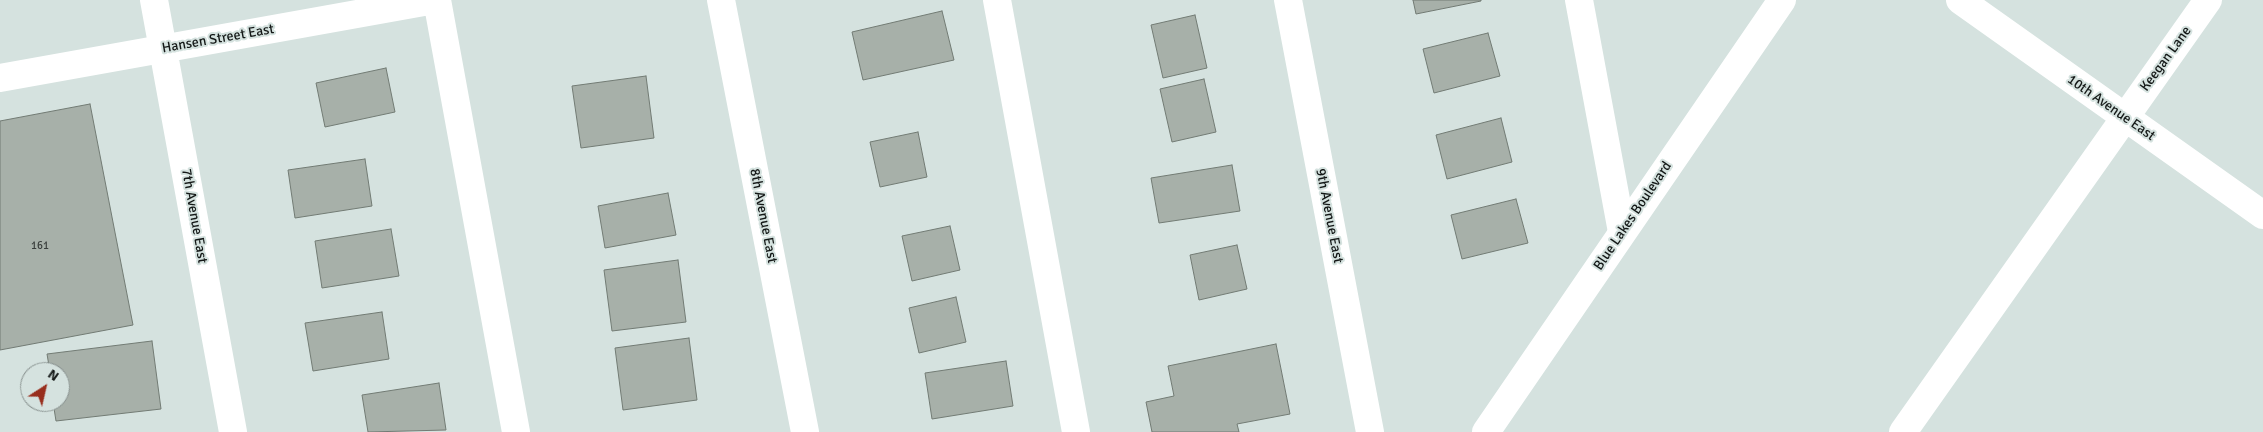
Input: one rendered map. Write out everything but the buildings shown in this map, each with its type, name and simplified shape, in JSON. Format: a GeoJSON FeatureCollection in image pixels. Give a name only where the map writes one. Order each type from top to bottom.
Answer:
{"type":"FeatureCollection","features":[{"type":"Feature","properties":{"kind":"street","name":"7th Avenue East"},"geometry":{"type":"LineString","coordinates":[[154,0],[234,432]]}},
{"type":"Feature","properties":{"kind":"street","name":"Hansen Street East"},"geometry":{"type":"LineString","coordinates":[[0,78],[436,0]]}},
{"type":"Feature","properties":{"kind":"street"},"geometry":{"type":"LineString","coordinates":[[436,0],[516,432]]}},
{"type":"Feature","properties":{"kind":"street","name":"8th Avenue East"},"geometry":{"type":"LineString","coordinates":[[722,0],[804,432]]}},
{"type":"Feature","properties":{"kind":"street"},"geometry":{"type":"LineString","coordinates":[[997,0],[1076,432]]}},
{"type":"Feature","properties":{"kind":"street","name":"9th Avenue East"},"geometry":{"type":"LineString","coordinates":[[1288,0],[1370,432]]}},
{"type":"Feature","properties":{"kind":"street"},"geometry":{"type":"LineString","coordinates":[[1579,0],[1622,232]]}},
{"type":"Feature","properties":{"kind":"street","name":"Blue Lakes Boulevard"},"geometry":{"type":"LineString","coordinates":[[1486,432],[1782,0]]}},
{"type":"Feature","properties":{"kind":"street","name":"10th Avenue East"},"geometry":{"type":"LineString","coordinates":[[1960,0],[2123,118],[2263,215]]}},
{"type":"Feature","properties":{"kind":"street","name":"Keegan Lane"},"geometry":{"type":"LineString","coordinates":[[1903,432],[2208,0]]}}]}
